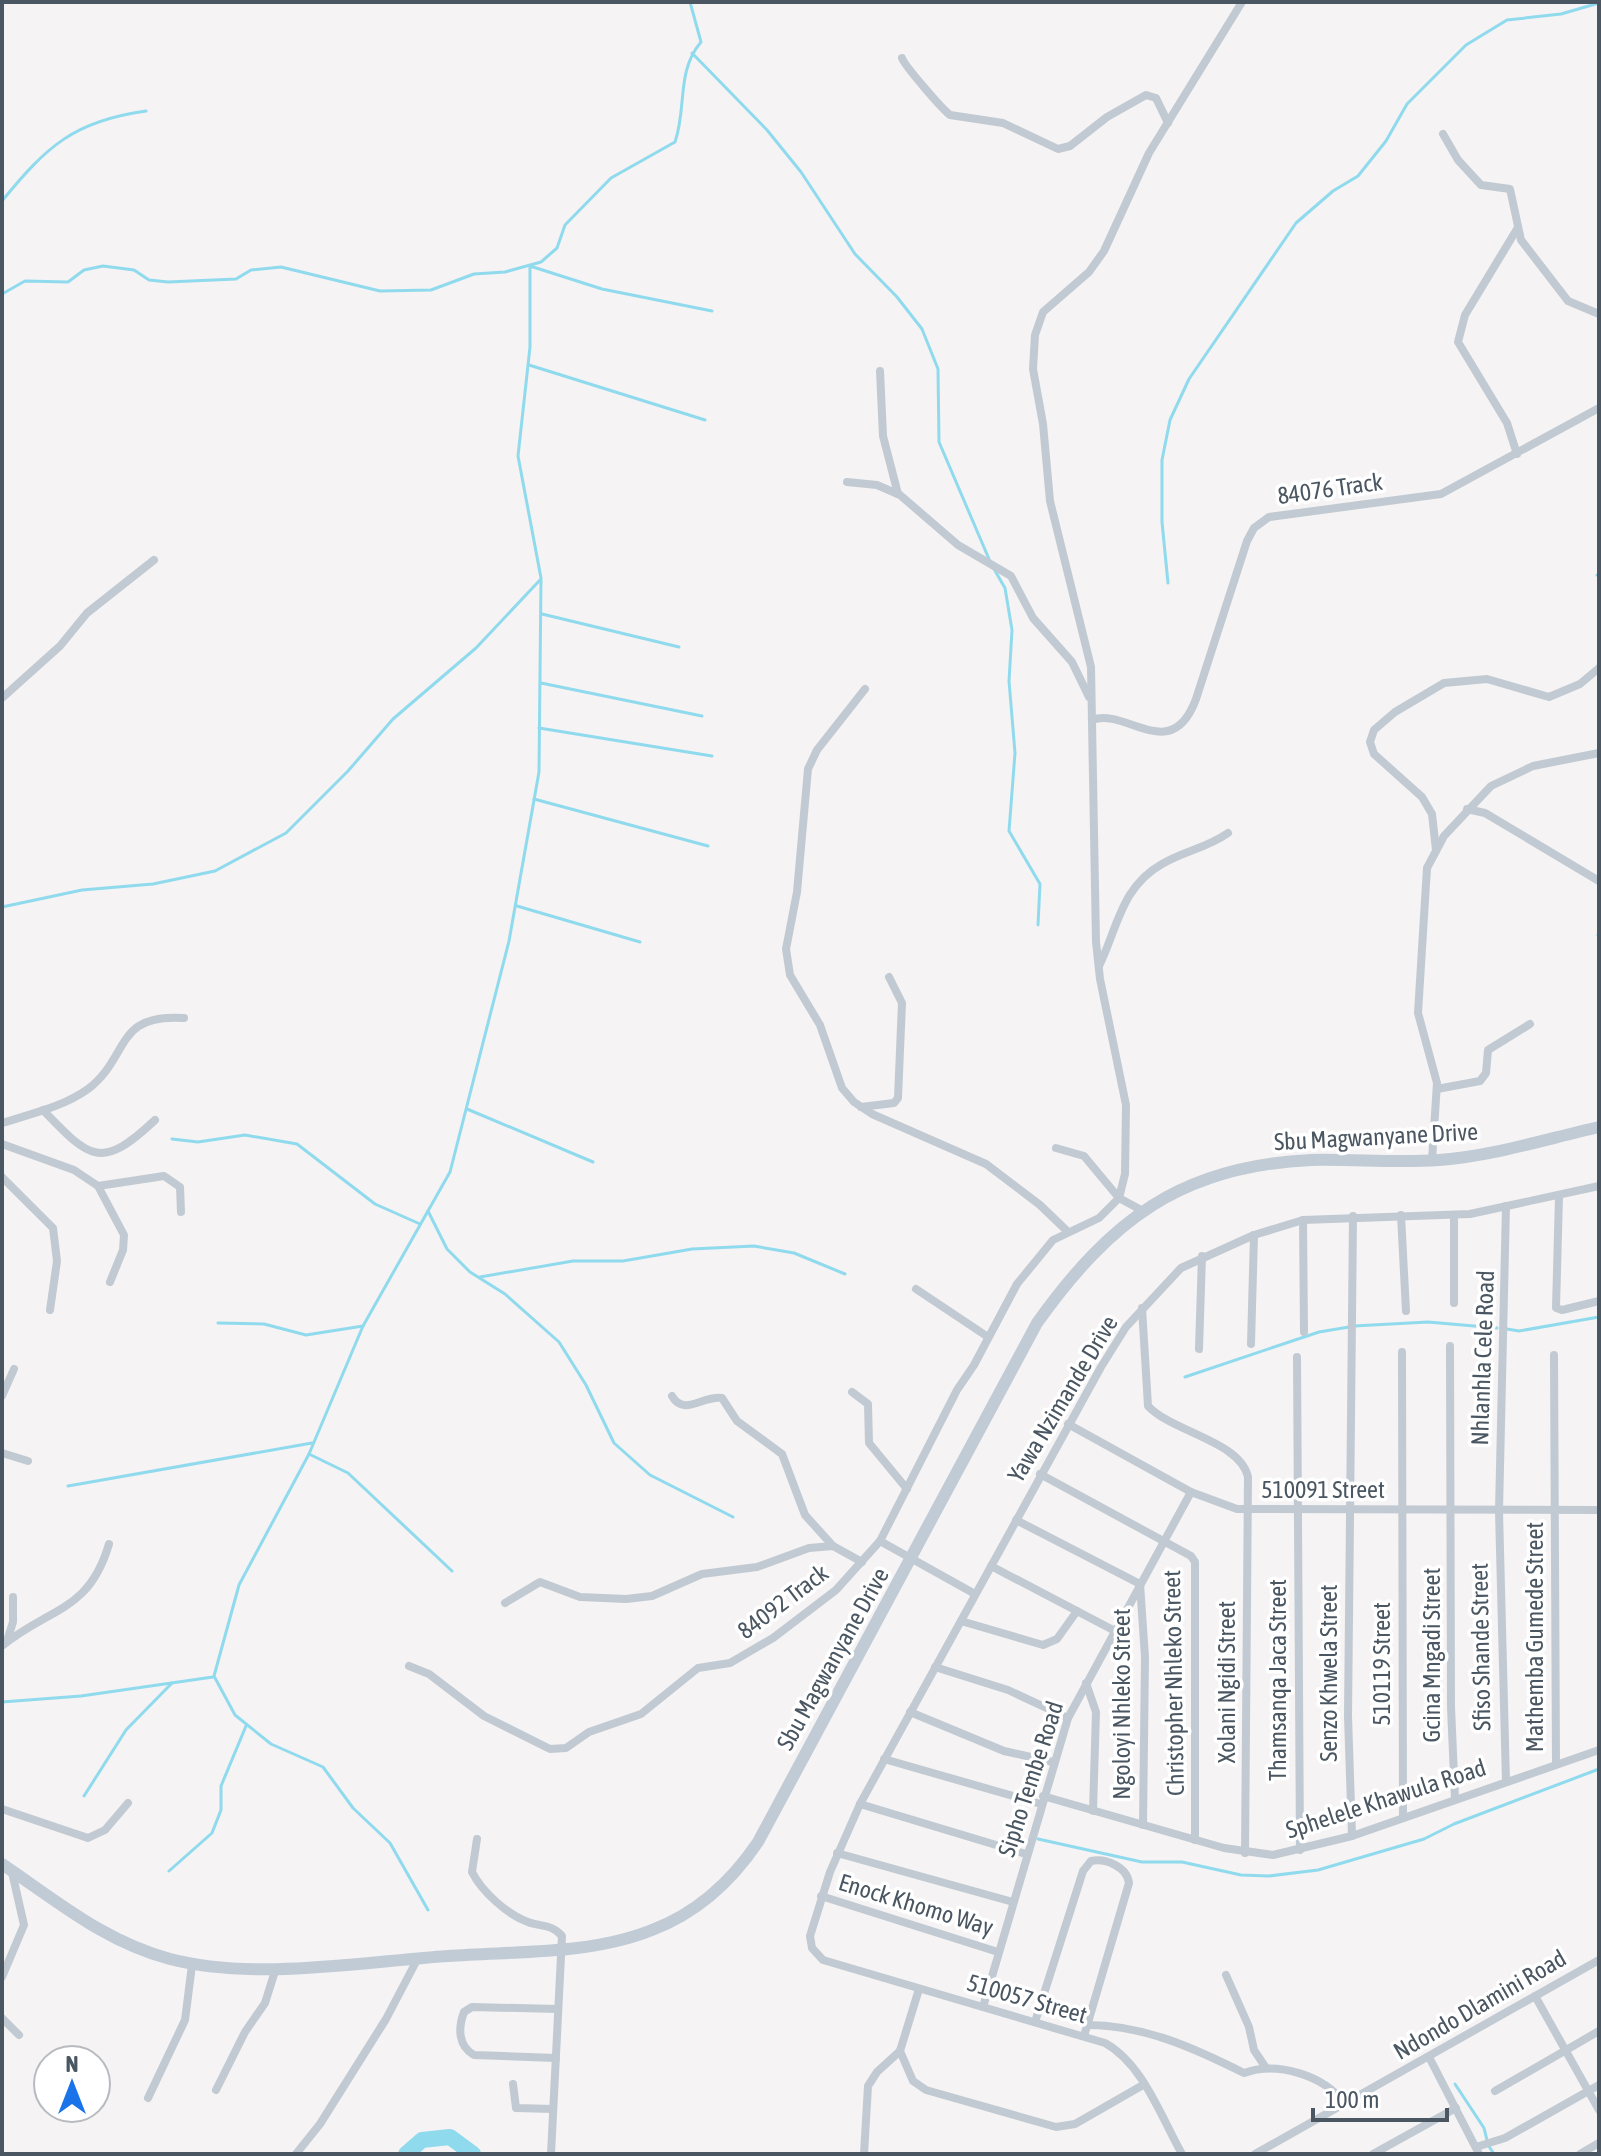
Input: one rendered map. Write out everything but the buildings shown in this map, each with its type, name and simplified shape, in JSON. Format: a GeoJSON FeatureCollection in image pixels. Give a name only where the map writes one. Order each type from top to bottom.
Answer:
{"type":"FeatureCollection","features":[{"type":"Feature","properties":{"kind":"main road","name":"Sbu Magwanyane Drive"},"geometry":{"type":"LineString","coordinates":[[7,1868],[80,1920],[115,1939],[192,1965],[276,1968],[562,1948],[618,1941],[657,1929],[693,1910],[733,1876],[758,1842],[913,1559],[1037,1323],[1081,1263],[1112,1233],[1143,1211],[1197,1183],[1281,1162],[1432,1160],[1481,1154],[1599,1127]]}},
{"type":"Feature","properties":{"kind":"street"},"geometry":{"type":"LineString","coordinates":[[865,689],[817,750],[808,769],[797,892],[786,949],[790,975],[820,1025],[842,1088],[861,1107],[986,1164],[1040,1205],[1066,1230],[1099,1218],[1119,1198],[1125,1174],[1126,1105],[1099,967],[1092,702],[1085,635],[1050,501],[1032,354],[1040,316],[1094,267],[1149,153],[1242,2]]}},
{"type":"Feature","properties":{"kind":"street"},"geometry":{"type":"LineString","coordinates":[[902,58],[907,69],[920,79],[950,115],[1003,123],[1054,149],[1070,146],[1107,117],[1146,95],[1156,98],[1168,123]]}},
{"type":"Feature","properties":{"kind":"street"},"geometry":{"type":"LineString","coordinates":[[1443,134],[1458,160],[1481,185],[1510,189],[1521,240],[1559,292],[1581,309],[1599,314]]}},
{"type":"Feature","properties":{"kind":"street"},"geometry":{"type":"LineString","coordinates":[[1517,229],[1465,315],[1458,342],[1507,423],[1517,454]]}},
{"type":"Feature","properties":{"kind":"street"},"geometry":{"type":"LineString","coordinates":[[880,371],[883,436],[898,494]]}},
{"type":"Feature","properties":{"kind":"street","name":"84076 Track"},"geometry":{"type":"LineString","coordinates":[[1092,720],[1108,717],[1139,730],[1159,732],[1186,717],[1196,699],[1247,541],[1254,528],[1269,517],[1441,494],[1599,408]]}},
{"type":"Feature","properties":{"kind":"street"},"geometry":{"type":"LineString","coordinates":[[847,482],[877,485],[898,494],[958,545],[1011,576],[1033,618],[1072,662],[1092,702]]}},
{"type":"Feature","properties":{"kind":"street"},"geometry":{"type":"LineString","coordinates":[[2,698],[60,646],[81,618],[154,560]]}},
{"type":"Feature","properties":{"kind":"street"},"geometry":{"type":"LineString","coordinates":[[1436,851],[1432,814],[1422,797],[1374,754],[1370,742],[1374,730],[1408,704],[1451,681],[1487,679],[1549,697],[1580,684],[1599,668]]}},
{"type":"Feature","properties":{"kind":"street"},"geometry":{"type":"LineString","coordinates":[[1432,1160],[1437,1089],[1418,1013],[1425,879],[1436,851],[1467,809],[1491,786],[1513,773],[1599,753]]}},
{"type":"Feature","properties":{"kind":"street"},"geometry":{"type":"LineString","coordinates":[[1467,809],[1485,813],[1599,881]]}},
{"type":"Feature","properties":{"kind":"street"},"geometry":{"type":"LineString","coordinates":[[1099,967],[1131,888],[1163,863],[1195,853],[1228,833]]}},
{"type":"Feature","properties":{"kind":"street"},"geometry":{"type":"LineString","coordinates":[[861,1107],[894,1103],[898,1098],[902,1003],[889,977]]}},
{"type":"Feature","properties":{"kind":"street"},"geometry":{"type":"LineString","coordinates":[[2,1123],[43,1110],[91,1086],[138,1026],[155,1017],[184,1018]]}},
{"type":"Feature","properties":{"kind":"street"},"geometry":{"type":"LineString","coordinates":[[1437,1089],[1480,1081],[1486,1073],[1488,1050],[1530,1024]]}},
{"type":"Feature","properties":{"kind":"street"},"geometry":{"type":"LineString","coordinates":[[43,1110],[77,1145],[102,1154],[122,1149],[155,1120]]}},
{"type":"Feature","properties":{"kind":"street"},"geometry":{"type":"LineString","coordinates":[[2,1144],[74,1170],[98,1186],[124,1235],[123,1250],[110,1282]]}},
{"type":"Feature","properties":{"kind":"street"},"geometry":{"type":"LineString","coordinates":[[1056,1148],[1084,1156],[1119,1198],[1143,1211]]}},
{"type":"Feature","properties":{"kind":"street"},"geometry":{"type":"LineString","coordinates":[[98,1186],[164,1176],[180,1187],[181,1212]]}},
{"type":"Feature","properties":{"kind":"street"},"geometry":{"type":"LineString","coordinates":[[2,1177],[53,1228],[57,1261],[50,1310]]}},
{"type":"Feature","properties":{"kind":"street","name":"Yawa Nzimande Drive"},"geometry":{"type":"LineString","coordinates":[[812,1948],[810,1936],[837,1853],[884,1759],[1040,1474],[1118,1340],[1142,1308],[1181,1268],[1254,1235],[1303,1220],[1353,1216],[1454,1216],[1599,1186]]}},
{"type":"Feature","properties":{"kind":"street"},"geometry":{"type":"LineString","coordinates":[[1559,1196],[1556,1308],[1562,1310],[1599,1301]]}},
{"type":"Feature","properties":{"kind":"street","name":"Nhlanhla Cele Road"},"geometry":{"type":"LineString","coordinates":[[1499,1511],[1506,1206]]}},
{"type":"Feature","properties":{"kind":"street"},"geometry":{"type":"LineString","coordinates":[[1401,1215],[1406,1311]]}},
{"type":"Feature","properties":{"kind":"street","name":"Senzo Khwela Street"},"geometry":{"type":"LineString","coordinates":[[1352,1836],[1348,1716],[1353,1216]]}},
{"type":"Feature","properties":{"kind":"street"},"geometry":{"type":"LineString","coordinates":[[1454,1216],[1454,1303]]}},
{"type":"Feature","properties":{"kind":"street"},"geometry":{"type":"LineString","coordinates":[[1303,1220],[1304,1332]]}},
{"type":"Feature","properties":{"kind":"street","name":"84092 Track"},"geometry":{"type":"LineString","coordinates":[[409,1666],[429,1674],[478,1713],[550,1749],[559,1750],[597,1728],[641,1714],[698,1668],[730,1663],[745,1655],[821,1603],[880,1541],[1025,1272],[1066,1230]]}},
{"type":"Feature","properties":{"kind":"street"},"geometry":{"type":"LineString","coordinates":[[1251,1344],[1254,1235]]}},
{"type":"Feature","properties":{"kind":"street"},"geometry":{"type":"LineString","coordinates":[[1199,1349],[1202,1256]]}},
{"type":"Feature","properties":{"kind":"street"},"geometry":{"type":"LineString","coordinates":[[916,1289],[988,1337]]}},
{"type":"Feature","properties":{"kind":"street","name":"Xolani Ngidi Street"},"geometry":{"type":"LineString","coordinates":[[1142,1308],[1148,1406],[1238,1459],[1248,1477],[1245,1853]]}},
{"type":"Feature","properties":{"kind":"street","name":"Gcina Mngadi Street"},"geometry":{"type":"LineString","coordinates":[[1450,1346],[1451,1707],[1455,1799]]}},
{"type":"Feature","properties":{"kind":"street","name":"510119 Street"},"geometry":{"type":"LineString","coordinates":[[1402,1352],[1403,1818]]}},
{"type":"Feature","properties":{"kind":"street","name":"Mathemba Gumede Street"},"geometry":{"type":"LineString","coordinates":[[1554,1355],[1556,1764]]}},
{"type":"Feature","properties":{"kind":"street","name":"Thamsanqa Jaca Street"},"geometry":{"type":"LineString","coordinates":[[1297,1357],[1300,1850]]}},
{"type":"Feature","properties":{"kind":"street"},"geometry":{"type":"LineString","coordinates":[[2,1396],[14,1369]]}},
{"type":"Feature","properties":{"kind":"street"},"geometry":{"type":"LineString","coordinates":[[852,1392],[868,1404],[871,1446],[907,1489]]}},
{"type":"Feature","properties":{"kind":"street"},"geometry":{"type":"LineString","coordinates":[[672,1396],[675,1403],[685,1407],[722,1398],[737,1421],[777,1449],[788,1463],[809,1522],[833,1546],[862,1562]]}},
{"type":"Feature","properties":{"kind":"street","name":"510091 Street"},"geometry":{"type":"LineString","coordinates":[[1068,1424],[1191,1492],[1217,1504],[1247,1510],[1599,1510]]}},
{"type":"Feature","properties":{"kind":"street"},"geometry":{"type":"LineString","coordinates":[[2,1453],[28,1461]]}},
{"type":"Feature","properties":{"kind":"street"},"geometry":{"type":"LineString","coordinates":[[1040,1474],[1165,1543]]}},
{"type":"Feature","properties":{"kind":"street","name":"Sipho Tembe Road"},"geometry":{"type":"LineString","coordinates":[[983,2007],[1068,1718],[1191,1492]]}},
{"type":"Feature","properties":{"kind":"street","name":"Sfiso Shande Street"},"geometry":{"type":"LineString","coordinates":[[1499,1511],[1506,1782]]}},
{"type":"Feature","properties":{"kind":"street"},"geometry":{"type":"LineString","coordinates":[[1016,1520],[1140,1584]]}},
{"type":"Feature","properties":{"kind":"street"},"geometry":{"type":"LineString","coordinates":[[880,1541],[975,1594]]}},
{"type":"Feature","properties":{"kind":"street","name":"Christopher Nhleko Street"},"geometry":{"type":"LineString","coordinates":[[1165,1543],[1191,1556],[1197,1568],[1195,1840]]}},
{"type":"Feature","properties":{"kind":"street"},"geometry":{"type":"LineString","coordinates":[[4,1644],[84,1594],[99,1574],[109,1544]]}},
{"type":"Feature","properties":{"kind":"street"},"geometry":{"type":"LineString","coordinates":[[505,1603],[540,1582],[580,1597],[638,1598],[702,1574],[757,1567],[797,1551],[833,1546]]}},
{"type":"Feature","properties":{"kind":"street"},"geometry":{"type":"LineString","coordinates":[[991,1566],[1115,1631]]}},
{"type":"Feature","properties":{"kind":"street","name":"Ngoloyi Nhleko Street"},"geometry":{"type":"LineString","coordinates":[[1140,1584],[1145,1657],[1143,1825]]}},
{"type":"Feature","properties":{"kind":"street"},"geometry":{"type":"LineString","coordinates":[[4,1644],[13,1622],[13,1597]]}},
{"type":"Feature","properties":{"kind":"street"},"geometry":{"type":"LineString","coordinates":[[961,1621],[1043,1645],[1057,1639],[1077,1611]]}},
{"type":"Feature","properties":{"kind":"street"},"geometry":{"type":"LineString","coordinates":[[935,1667],[1008,1690],[1068,1718]]}},
{"type":"Feature","properties":{"kind":"street"},"geometry":{"type":"LineString","coordinates":[[1086,1683],[1096,1712],[1093,1811]]}},
{"type":"Feature","properties":{"kind":"street"},"geometry":{"type":"LineString","coordinates":[[910,1712],[1004,1751],[1053,1762]]}},
{"type":"Feature","properties":{"kind":"street","name":"Sphelele Khawula Road"},"geometry":{"type":"LineString","coordinates":[[884,1759],[964,1785],[1093,1811],[1245,1853],[1273,1855],[1352,1836],[1599,1750]]}},
{"type":"Feature","properties":{"kind":"street"},"geometry":{"type":"LineString","coordinates":[[2,1809],[88,1838],[105,1830],[128,1803]]}},
{"type":"Feature","properties":{"kind":"street"},"geometry":{"type":"LineString","coordinates":[[860,1804],[1026,1854]]}},
{"type":"Feature","properties":{"kind":"street"},"geometry":{"type":"LineString","coordinates":[[477,1839],[472,1866],[476,1879],[519,1918],[560,1932],[562,1948],[551,2154]]}},
{"type":"Feature","properties":{"kind":"street"},"geometry":{"type":"LineString","coordinates":[[837,1853],[1013,1902]]}},
{"type":"Feature","properties":{"kind":"street"},"geometry":{"type":"LineString","coordinates":[[1035,2022],[1083,1871],[1095,1859],[1124,1871],[1129,1879],[1084,2036]]}},
{"type":"Feature","properties":{"kind":"street"},"geometry":{"type":"LineString","coordinates":[[2,1977],[24,1925],[7,1868]]}},
{"type":"Feature","properties":{"kind":"street","name":"Enock Khomo Way"},"geometry":{"type":"LineString","coordinates":[[821,1896],[998,1952]]}},
{"type":"Feature","properties":{"kind":"street","name":"510057 Street"},"geometry":{"type":"LineString","coordinates":[[812,1948],[832,1964],[1084,2036],[1121,2053],[1182,2154]]}},
{"type":"Feature","properties":{"kind":"street"},"geometry":{"type":"LineString","coordinates":[[296,2154],[320,2124],[386,2019],[418,1958]]}},
{"type":"Feature","properties":{"kind":"street","name":"Ndondo Dlamini Road"},"geometry":{"type":"LineString","coordinates":[[1255,2154],[1599,1960]]}},
{"type":"Feature","properties":{"kind":"street"},"geometry":{"type":"LineString","coordinates":[[148,2098],[185,2020],[192,1965]]}},
{"type":"Feature","properties":{"kind":"street"},"geometry":{"type":"LineString","coordinates":[[216,2090],[245,2032],[265,2003],[276,1968]]}},
{"type":"Feature","properties":{"kind":"street"},"geometry":{"type":"LineString","coordinates":[[1226,1975],[1249,2027],[1256,2056],[1266,2068]]}},
{"type":"Feature","properties":{"kind":"street"},"geometry":{"type":"LineString","coordinates":[[864,2154],[868,2086],[877,2072],[900,2051],[919,1989]]}},
{"type":"Feature","properties":{"kind":"street"},"geometry":{"type":"LineString","coordinates":[[1535,1996],[1599,2110]]}},
{"type":"Feature","properties":{"kind":"street"},"geometry":{"type":"LineString","coordinates":[[556,2058],[474,2055],[465,2048],[460,2032],[464,2012],[472,2007],[558,2009]]}},
{"type":"Feature","properties":{"kind":"street"},"geometry":{"type":"LineString","coordinates":[[2,2018],[19,2035]]}},
{"type":"Feature","properties":{"kind":"street"},"geometry":{"type":"LineString","coordinates":[[1087,2025],[1137,2028],[1212,2056],[1244,2073],[1266,2068],[1322,2082],[1333,2088],[1345,2104]]}},
{"type":"Feature","properties":{"kind":"street"},"geometry":{"type":"LineString","coordinates":[[1495,2091],[1599,2031]]}},
{"type":"Feature","properties":{"kind":"street"},"geometry":{"type":"LineString","coordinates":[[900,2051],[913,2081],[926,2090],[1056,2127],[1075,2124],[1143,2085]]}},
{"type":"Feature","properties":{"kind":"street"},"geometry":{"type":"LineString","coordinates":[[1429,2057],[1477,2152],[1599,2085]]}},
{"type":"Feature","properties":{"kind":"street"},"geometry":{"type":"LineString","coordinates":[[513,2084],[516,2108],[553,2109]]}},
{"type":"Feature","properties":{"kind":"street"},"geometry":{"type":"LineString","coordinates":[[1373,2154],[1456,2108]]}},
{"type":"Feature","properties":{"kind":"street"},"geometry":{"type":"LineString","coordinates":[[1580,2154],[1599,2143]]}},
{"type":"Feature","properties":{"kind":"waterway"},"geometry":{"type":"LineString","coordinates":[[2,294],[25,281],[68,282],[84,270],[103,266],[134,270],[149,280],[168,282],[236,279],[251,270],[281,267],[380,291],[431,290],[474,274],[505,272],[541,262],[557,248],[565,225],[611,178],[675,142],[688,65],[701,42],[690,2]]}},
{"type":"Feature","properties":{"kind":"waterway"},"geometry":{"type":"LineString","coordinates":[[1168,583],[1162,522],[1162,460],[1170,420],[1189,379],[1296,223],[1333,191],[1358,176],[1386,141],[1407,104],[1466,45],[1507,20],[1561,14],[1599,3]]}},
{"type":"Feature","properties":{"kind":"waterway"},"geometry":{"type":"LineString","coordinates":[[692,53],[767,130],[801,172],[855,254],[897,297],[922,329],[938,369],[939,442],[989,559]]}},
{"type":"Feature","properties":{"kind":"waterway"},"geometry":{"type":"LineString","coordinates":[[2,201],[33,165],[64,139],[99,122],[146,111]]}},
{"type":"Feature","properties":{"kind":"waterway"},"geometry":{"type":"LineString","coordinates":[[428,1910],[390,1843],[353,1808],[323,1767],[271,1744],[235,1715],[214,1676],[239,1585],[309,1454],[363,1326],[450,1172],[509,941],[539,772],[541,578],[518,456],[530,347],[530,266],[602,289],[712,311]]}},
{"type":"Feature","properties":{"kind":"waterway"},"geometry":{"type":"LineString","coordinates":[[529,365],[705,420]]}},
{"type":"Feature","properties":{"kind":"waterway"},"geometry":{"type":"LineString","coordinates":[[994,569],[1005,588],[1012,630],[1009,681],[1015,753],[1009,831],[1040,884],[1038,925]]}},
{"type":"Feature","properties":{"kind":"waterway"},"geometry":{"type":"LineString","coordinates":[[2,907],[82,890],[153,884],[215,871],[286,833],[348,771],[393,719],[476,648],[540,580]]}},
{"type":"Feature","properties":{"kind":"waterway"},"geometry":{"type":"LineString","coordinates":[[542,614],[679,647]]}},
{"type":"Feature","properties":{"kind":"waterway"},"geometry":{"type":"LineString","coordinates":[[541,683],[702,716]]}},
{"type":"Feature","properties":{"kind":"waterway"},"geometry":{"type":"LineString","coordinates":[[539,728],[712,756]]}},
{"type":"Feature","properties":{"kind":"waterway"},"geometry":{"type":"LineString","coordinates":[[534,799],[708,846]]}},
{"type":"Feature","properties":{"kind":"waterway"},"geometry":{"type":"LineString","coordinates":[[517,906],[640,942]]}},
{"type":"Feature","properties":{"kind":"waterway"},"geometry":{"type":"LineString","coordinates":[[467,1109],[593,1162]]}},
{"type":"Feature","properties":{"kind":"waterway"},"geometry":{"type":"LineString","coordinates":[[172,1139],[198,1142],[245,1135],[297,1144],[375,1204],[420,1224]]}},
{"type":"Feature","properties":{"kind":"waterway"},"geometry":{"type":"LineString","coordinates":[[428,1211],[447,1249],[470,1272],[505,1294],[559,1342],[586,1385],[614,1443],[650,1475],[733,1517]]}},
{"type":"Feature","properties":{"kind":"waterway"},"geometry":{"type":"LineString","coordinates":[[480,1277],[573,1261],[623,1261],[692,1249],[754,1246],[794,1253],[845,1274]]}},
{"type":"Feature","properties":{"kind":"waterway"},"geometry":{"type":"LineString","coordinates":[[1507,1329],[1519,1331],[1599,1317]]}},
{"type":"Feature","properties":{"kind":"waterway"},"geometry":{"type":"LineString","coordinates":[[1354,1326],[1428,1322],[1497,1328]]}},
{"type":"Feature","properties":{"kind":"waterway"},"geometry":{"type":"LineString","coordinates":[[218,1323],[264,1324],[306,1335],[363,1326]]}},
{"type":"Feature","properties":{"kind":"waterway"},"geometry":{"type":"LineString","coordinates":[[1185,1377],[1319,1332],[1349,1327]]}},
{"type":"Feature","properties":{"kind":"waterway"},"geometry":{"type":"LineString","coordinates":[[68,1486],[312,1443]]}},
{"type":"Feature","properties":{"kind":"waterway"},"geometry":{"type":"LineString","coordinates":[[309,1454],[348,1473],[452,1571]]}},
{"type":"Feature","properties":{"kind":"waterway"},"geometry":{"type":"LineString","coordinates":[[2,1702],[81,1696],[213,1677]]}},
{"type":"Feature","properties":{"kind":"waterway"},"geometry":{"type":"LineString","coordinates":[[84,1796],[126,1730],[172,1683]]}},
{"type":"Feature","properties":{"kind":"waterway"},"geometry":{"type":"LineString","coordinates":[[169,1871],[212,1833],[221,1810],[221,1786],[246,1726]]}},
{"type":"Feature","properties":{"kind":"waterway"},"geometry":{"type":"LineString","coordinates":[[1038,1839],[1142,1862],[1182,1862],[1241,1875],[1269,1876],[1318,1870],[1424,1839],[1454,1824],[1599,1769]]}},
{"type":"Feature","properties":{"kind":"waterway"},"geometry":{"type":"LineString","coordinates":[[1455,2084],[1484,2128],[1487,2140]]}},
{"type":"Feature","properties":{"kind":"waterway"},"geometry":{"type":"LineString","coordinates":[[406,2154],[422,2140],[450,2137],[473,2154]]}},
{"type":"Feature","properties":{"kind":"waterway"},"geometry":{"type":"LineString","coordinates":[[1488,2145],[1494,2154]]}}]}
